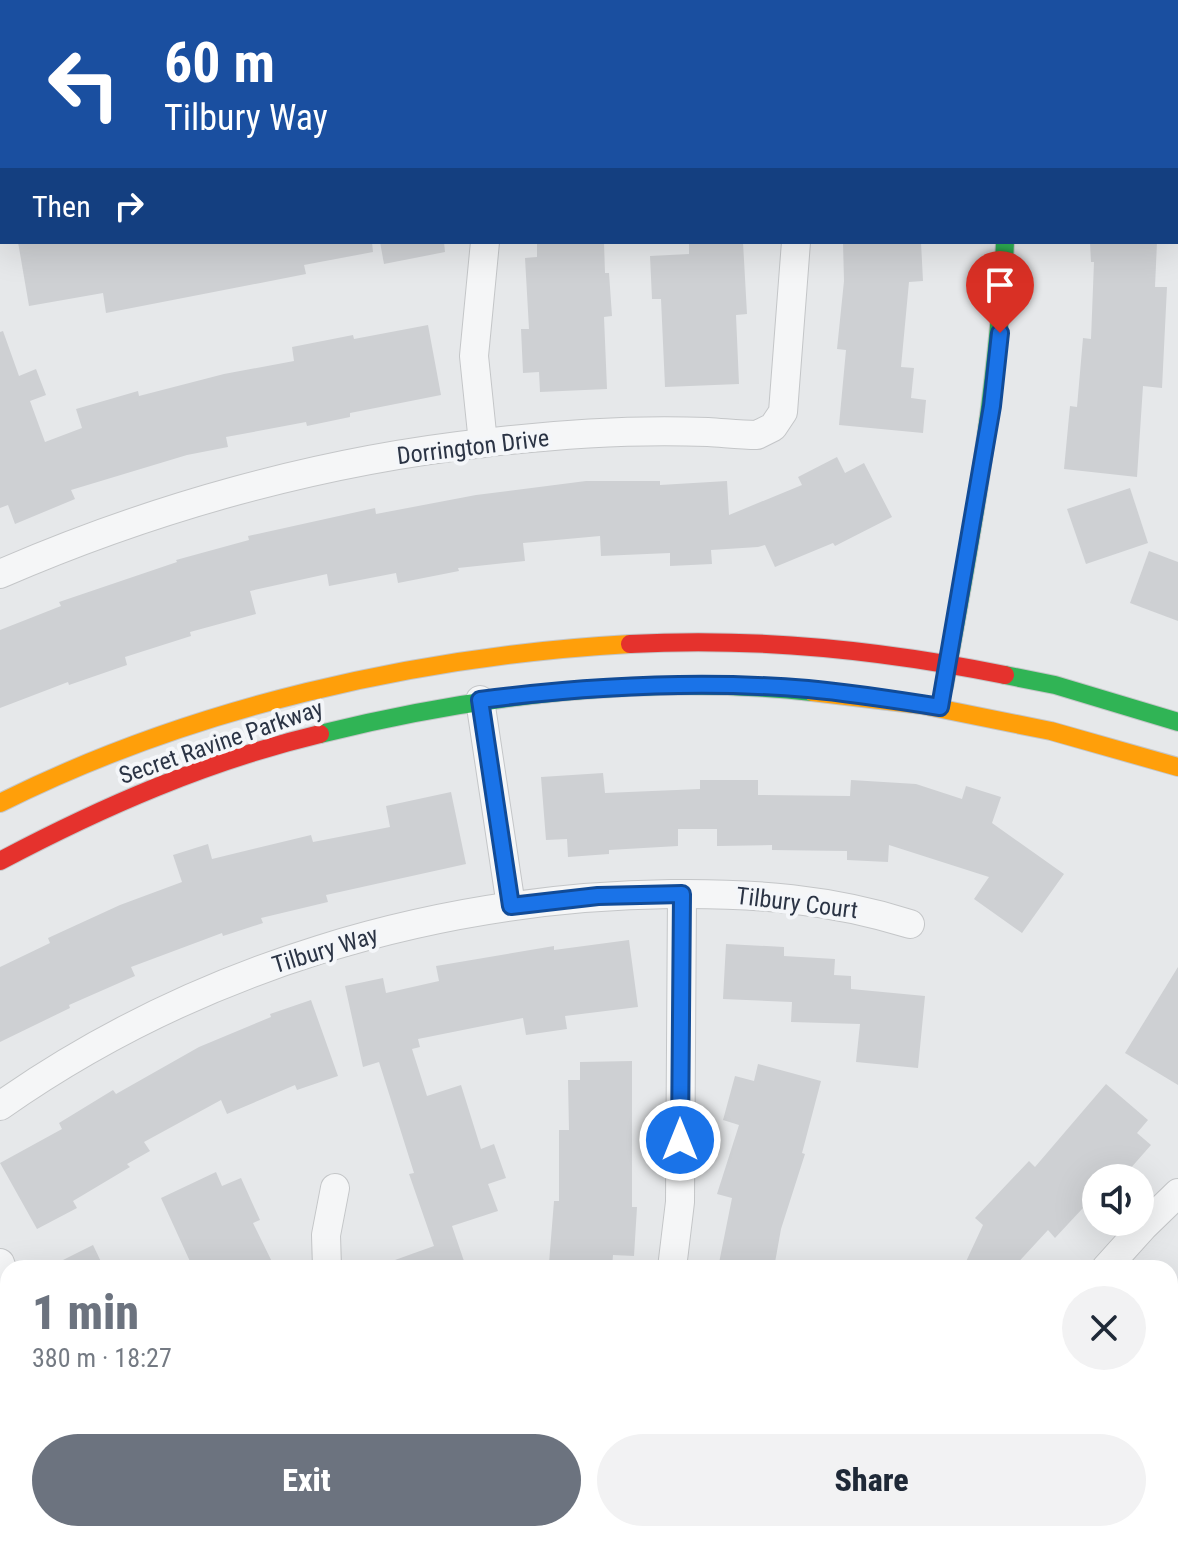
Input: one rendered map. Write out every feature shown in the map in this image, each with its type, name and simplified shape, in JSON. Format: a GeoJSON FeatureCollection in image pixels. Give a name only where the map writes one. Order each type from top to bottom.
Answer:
{"type":"FeatureCollection","features":[{"type":"Feature","properties":{"kind":"main road"},"geometry":{"type":"LineString","coordinates":[[940,707],[999,357],[1005,244]]}},
{"type":"Feature","properties":{"kind":"main road","name":"Secret Ravine Parkway"},"geometry":{"type":"LineString","coordinates":[[0,803],[127,748],[252,706],[406,668],[473,657],[620,643],[714,642],[886,653],[1064,687],[1178,722]]}},
{"type":"Feature","properties":{"kind":"main road","name":"Secret Ravine Parkway"},"geometry":{"type":"LineString","coordinates":[[0,861],[134,795],[266,747],[413,711],[555,691],[713,685],[807,689],[940,707],[1079,738],[1178,767]]}},
{"type":"Feature","properties":{"kind":"street"},"geometry":{"type":"LineString","coordinates":[[483,443],[474,356],[485,244]]}},
{"type":"Feature","properties":{"kind":"street","name":"Dorrington Drive"},"geometry":{"type":"LineString","coordinates":[[0,574],[86,540],[221,496],[363,462],[483,443],[648,432],[757,435],[773,427],[783,412],[796,244]]}},
{"type":"Feature","properties":{"kind":"street"},"geometry":{"type":"LineString","coordinates":[[480,700],[511,906]]}},
{"type":"Feature","properties":{"kind":"street"},"geometry":{"type":"LineString","coordinates":[[673,1260],[680,1202],[682,894]]}},
{"type":"Feature","properties":{"kind":"street","name":"Tilbury Way"},"geometry":{"type":"LineString","coordinates":[[0,1106],[116,1035],[230,982],[310,952],[409,925],[511,906],[598,896],[682,894]]}},
{"type":"Feature","properties":{"kind":"street","name":"Tilbury Court"},"geometry":{"type":"LineString","coordinates":[[682,894],[794,898],[831,903],[910,924]]}},
{"type":"Feature","properties":{"kind":"street"},"geometry":{"type":"LineString","coordinates":[[327,1260],[326,1235],[335,1188]]}},
{"type":"Feature","properties":{"kind":"street"},"geometry":{"type":"LineString","coordinates":[[1113,1260],[1178,1193]]}},
{"type":"Feature","properties":{"kind":"building"},"geometry":{"type":"Polygon","coordinates":[[[18,244],[372,244],[373,252],[304,265],[306,274],[106,313],[103,293],[29,306],[18,244]]]}},
{"type":"Feature","properties":{"kind":"building"},"geometry":{"type":"Polygon","coordinates":[[[380,244],[444,244],[445,252],[384,264],[380,244]]]}},
{"type":"Feature","properties":{"kind":"building"},"geometry":{"type":"Polygon","coordinates":[[[537,244],[604,244],[612,316],[604,317],[607,389],[540,392],[539,372],[523,373],[521,329],[529,329],[525,258],[537,257],[537,244]]]}},
{"type":"Feature","properties":{"kind":"building"},"geometry":{"type":"Polygon","coordinates":[[[689,244],[743,244],[747,314],[736,315],[739,384],[665,387],[661,299],[652,299],[650,256],[689,254],[689,244]]]}},
{"type":"Feature","properties":{"kind":"building"},"geometry":{"type":"Polygon","coordinates":[[[843,244],[921,244],[923,281],[909,282],[901,367],[914,368],[911,398],[926,400],[923,433],[839,425],[846,350],[837,349],[844,281],[843,244]]]}},
{"type":"Feature","properties":{"kind":"building"},"geometry":{"type":"Polygon","coordinates":[[[1090,244],[1157,244],[1155,287],[1167,287],[1162,388],[1143,386],[1137,477],[1064,469],[1070,406],[1077,407],[1083,338],[1091,339],[1094,262],[1091,262],[1090,244]]]}},
{"type":"Feature","properties":{"kind":"building"},"geometry":{"type":"Polygon","coordinates":[[[428,325],[441,395],[350,413],[350,417],[307,426],[306,422],[226,437],[228,447],[187,455],[71,490],[75,499],[15,524],[8,505],[0,508],[0,332],[3,331],[19,376],[36,369],[46,395],[30,401],[45,442],[82,428],[76,409],[138,391],[139,396],[224,374],[294,361],[292,347],[428,325]]]}},
{"type":"Feature","properties":{"kind":"building"},"geometry":{"type":"Polygon","coordinates":[[[837,457],[845,473],[864,463],[892,517],[835,546],[833,543],[775,567],[765,545],[711,550],[712,564],[670,566],[670,553],[601,556],[600,536],[523,543],[525,561],[458,568],[459,571],[398,583],[396,573],[329,586],[327,574],[250,591],[256,614],[190,632],[191,636],[125,657],[127,665],[69,685],[68,682],[0,708],[0,630],[61,606],[59,602],[176,560],[249,540],[248,536],[375,508],[376,514],[476,495],[586,481],[660,481],[660,485],[727,481],[729,515],[802,485],[798,477],[837,457]]]}},
{"type":"Feature","properties":{"kind":"building"},"geometry":{"type":"Polygon","coordinates":[[[1130,488],[1148,543],[1086,564],[1067,509],[1130,488]]]}},
{"type":"Feature","properties":{"kind":"building"},"geometry":{"type":"Polygon","coordinates":[[[1149,551],[1178,562],[1178,621],[1130,603],[1149,551]]]}},
{"type":"Feature","properties":{"kind":"building"},"geometry":{"type":"Polygon","coordinates":[[[603,773],[605,793],[700,789],[700,780],[758,780],[758,795],[850,796],[851,780],[916,784],[962,799],[966,786],[1001,797],[992,823],[1064,874],[1022,933],[974,899],[989,877],[889,845],[888,862],[847,860],[847,851],[772,850],[772,845],[717,846],[717,829],[678,829],[678,846],[609,850],[609,854],[568,857],[567,839],[546,840],[541,777],[603,773]]]}},
{"type":"Feature","properties":{"kind":"building"},"geometry":{"type":"Polygon","coordinates":[[[451,792],[466,864],[326,895],[328,902],[261,918],[263,923],[223,936],[222,933],[131,967],[135,976],[69,1005],[70,1008],[0,1042],[0,967],[50,943],[48,938],[120,905],[182,882],[173,855],[208,844],[212,859],[311,835],[313,842],[390,827],[386,806],[451,792]]]}},
{"type":"Feature","properties":{"kind":"building"},"geometry":{"type":"Polygon","coordinates":[[[629,940],[638,1007],[565,1016],[567,1029],[526,1035],[523,1018],[418,1039],[420,1047],[412,1049],[427,1096],[461,1085],[481,1149],[494,1144],[506,1178],[488,1184],[498,1211],[452,1226],[464,1260],[395,1260],[434,1246],[409,1174],[414,1173],[379,1062],[363,1067],[345,986],[383,978],[386,993],[439,981],[436,966],[554,946],[554,950],[629,940]]]}},
{"type":"Feature","properties":{"kind":"building"},"geometry":{"type":"Polygon","coordinates":[[[726,944],[784,947],[784,956],[835,959],[834,975],[851,976],[851,989],[925,996],[918,1068],[856,1062],[860,1024],[791,1022],[792,1002],[723,999],[726,944]]]}},
{"type":"Feature","properties":{"kind":"building"},"geometry":{"type":"Polygon","coordinates":[[[1178,967],[1178,1085],[1125,1053],[1178,967]]]}},
{"type":"Feature","properties":{"kind":"building"},"geometry":{"type":"Polygon","coordinates":[[[311,1000],[338,1076],[297,1090],[295,1085],[227,1114],[221,1100],[144,1142],[150,1151],[127,1164],[130,1167],[73,1201],[77,1208],[37,1229],[0,1163],[62,1129],[59,1123],[113,1090],[116,1094],[199,1047],[271,1017],[270,1014],[311,1000]]]}},
{"type":"Feature","properties":{"kind":"building"},"geometry":{"type":"Polygon","coordinates":[[[632,1061],[632,1207],[637,1207],[634,1256],[613,1255],[613,1260],[549,1260],[554,1201],[559,1201],[559,1130],[569,1130],[568,1080],[580,1080],[580,1062],[632,1061]]]}},
{"type":"Feature","properties":{"kind":"building"},"geometry":{"type":"Polygon","coordinates":[[[758,1064],[821,1081],[802,1153],[805,1154],[781,1229],[775,1260],[720,1260],[732,1198],[717,1194],[739,1125],[723,1120],[735,1076],[754,1081],[758,1064]]]}},
{"type":"Feature","properties":{"kind":"building"},"geometry":{"type":"Polygon","coordinates":[[[1106,1084],[1148,1120],[1137,1133],[1151,1145],[1134,1164],[1082,1164],[1082,1209],[1055,1238],[1048,1230],[1020,1260],[967,1260],[983,1225],[975,1218],[1029,1161],[1035,1167],[1106,1084]]]}},
{"type":"Feature","properties":{"kind":"building"},"geometry":{"type":"Polygon","coordinates":[[[216,1172],[222,1186],[241,1178],[260,1220],[253,1223],[271,1260],[189,1260],[161,1198],[216,1172]]]}},
{"type":"Feature","properties":{"kind":"building"},"geometry":{"type":"Polygon","coordinates":[[[93,1245],[100,1260],[63,1260],[93,1245]]]}},
{"type":"Feature","properties":{"kind":"traffic: fast"},"geometry":{"type":"LineString","coordinates":[[944,687],[990,410],[1005,244]]}},
{"type":"Feature","properties":{"kind":"traffic: fast"},"geometry":{"type":"LineString","coordinates":[[1005,675],[1055,685],[1178,722]]}},
{"type":"Feature","properties":{"kind":"traffic: fast"},"geometry":{"type":"LineString","coordinates":[[320,734],[440,708],[564,692],[689,685],[812,692]]}},
{"type":"Feature","properties":{"kind":"traffic: slow"},"geometry":{"type":"LineString","coordinates":[[0,803],[73,769],[149,739],[307,692],[469,660],[630,644]]}},
{"type":"Feature","properties":{"kind":"traffic: slow"},"geometry":{"type":"LineString","coordinates":[[812,692],[922,705],[1051,731],[1178,767]]}},
{"type":"Feature","properties":{"kind":"traffic: jam"},"geometry":{"type":"LineString","coordinates":[[630,644],[772,644],[866,652],[1005,675]]}},
{"type":"Feature","properties":{"kind":"traffic: jam"},"geometry":{"type":"LineString","coordinates":[[0,861],[156,787],[237,758],[320,734]]}},
{"type":"Feature","properties":{"kind":"route"},"geometry":{"type":"LineString","coordinates":[[680,1140],[682,894],[598,896],[511,906],[480,700],[555,691],[713,685],[807,689],[940,707],[992,406],[1000,333]]}}]}
